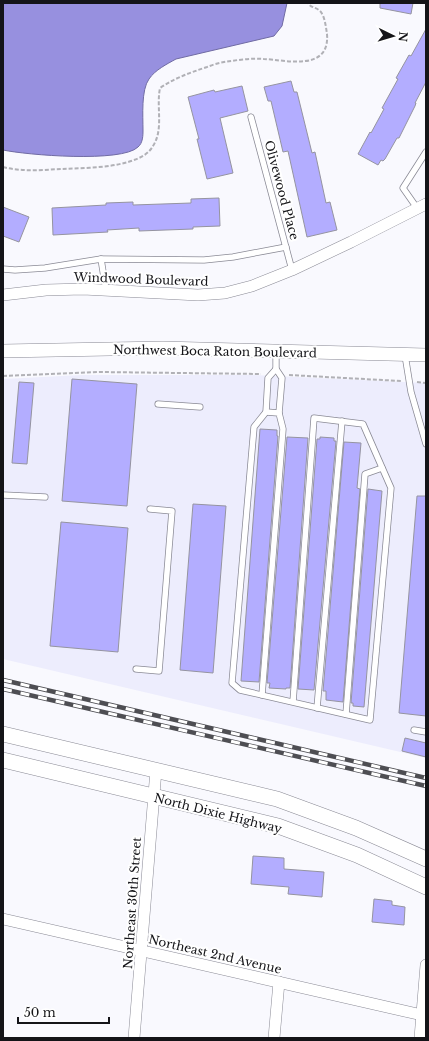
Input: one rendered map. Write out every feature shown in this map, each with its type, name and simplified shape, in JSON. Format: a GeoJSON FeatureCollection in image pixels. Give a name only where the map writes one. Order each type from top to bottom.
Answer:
{"type":"FeatureCollection","features":[{"type":"Feature","properties":{"kind":"main road"},"geometry":{"type":"LineString","coordinates":[[3,734],[277,799],[356,828],[426,860]]}},
{"type":"Feature","properties":{"kind":"main road","name":"North Dixie Highway"},"geometry":{"type":"LineString","coordinates":[[3,760],[278,826],[356,855],[426,886]]}},
{"type":"Feature","properties":{"kind":"street","name":"Windwood Boulevard"},"geometry":{"type":"LineString","coordinates":[[3,295],[46,290],[83,288],[198,295],[239,290],[292,270],[422,206]]}},
{"type":"Feature","properties":{"kind":"street","name":"Northwest Boca Raton Boulevard"},"geometry":{"type":"LineString","coordinates":[[3,351],[163,348],[426,355]]}},
{"type":"Feature","properties":{"kind":"street","name":"Northeast 30th Street"},"geometry":{"type":"LineString","coordinates":[[134,1038],[156,770]]}},
{"type":"Feature","properties":{"kind":"street","name":"Northeast 2nd Avenue"},"geometry":{"type":"LineString","coordinates":[[3,918],[424,1015]]}},
{"type":"Feature","properties":{"kind":"street"},"geometry":{"type":"LineString","coordinates":[[420,1038],[424,1015],[426,966]]}},
{"type":"Feature","properties":{"kind":"street"},"geometry":{"type":"LineString","coordinates":[[274,1038],[279,982]]}},
{"type":"Feature","properties":{"kind":"lane","name":"Olivewood Place"},"geometry":{"type":"LineString","coordinates":[[251,116],[292,270]]}},
{"type":"Feature","properties":{"kind":"lane"},"geometry":{"type":"LineString","coordinates":[[422,206],[403,188],[426,152]]}},
{"type":"Feature","properties":{"kind":"lane"},"geometry":{"type":"LineString","coordinates":[[3,269],[15,270],[44,268],[101,259],[204,260],[233,257],[286,247]]}},
{"type":"Feature","properties":{"kind":"lane"},"geometry":{"type":"LineString","coordinates":[[101,259],[106,290]]}},
{"type":"Feature","properties":{"kind":"lane"},"geometry":{"type":"LineString","coordinates":[[262,695],[283,430],[280,413],[282,378],[276,369],[276,351]]}},
{"type":"Feature","properties":{"kind":"lane"},"geometry":{"type":"LineString","coordinates":[[405,355],[409,381],[426,444]]}},
{"type":"Feature","properties":{"kind":"lane"},"geometry":{"type":"LineString","coordinates":[[276,369],[268,378],[266,412],[254,427],[232,683],[240,690],[370,720],[391,488],[363,424],[314,418],[293,702]]}},
{"type":"Feature","properties":{"kind":"lane"},"geometry":{"type":"LineString","coordinates":[[158,404],[200,407]]}},
{"type":"Feature","properties":{"kind":"lane"},"geometry":{"type":"LineString","coordinates":[[266,412],[280,413]]}},
{"type":"Feature","properties":{"kind":"lane"},"geometry":{"type":"LineString","coordinates":[[317,708],[342,422]]}},
{"type":"Feature","properties":{"kind":"lane"},"geometry":{"type":"LineString","coordinates":[[346,714],[365,474],[382,468]]}},
{"type":"Feature","properties":{"kind":"lane"},"geometry":{"type":"LineString","coordinates":[[3,495],[45,497]]}},
{"type":"Feature","properties":{"kind":"lane"},"geometry":{"type":"LineString","coordinates":[[136,669],[159,672],[172,511],[150,509]]}},
{"type":"Feature","properties":{"kind":"lane"},"geometry":{"type":"LineString","coordinates":[[414,730],[426,732]]}},
{"type":"Feature","properties":{"kind":"path"},"geometry":{"type":"LineString","coordinates":[[3,167],[12,170],[92,168],[129,162],[144,156],[154,145],[156,137],[159,111],[157,99],[160,88],[179,76],[223,62],[265,59],[286,62],[306,62],[322,54],[327,37],[323,17],[320,11],[311,7],[308,3]]}},
{"type":"Feature","properties":{"kind":"path"},"geometry":{"type":"LineString","coordinates":[[3,376],[99,372],[271,374]]}},
{"type":"Feature","properties":{"kind":"path"},"geometry":{"type":"LineString","coordinates":[[280,375],[426,382]]}},
{"type":"Feature","properties":{"kind":"shaded area"},"geometry":{"type":"Polygon","coordinates":[[[3,3],[287,3],[282,26],[274,36],[176,59],[154,73],[146,84],[143,103],[143,137],[138,147],[129,152],[113,155],[73,156],[32,154],[3,150],[3,3]]]}},
{"type":"Feature","properties":{"kind":"shaded area"},"geometry":{"type":"Polygon","coordinates":[[[82,375],[254,375],[426,383],[426,758],[3,659],[3,379],[82,375]]]}},
{"type":"Feature","properties":{"kind":"building"},"geometry":{"type":"Polygon","coordinates":[[[380,3],[413,3],[411,14],[380,8],[380,3]]]}},
{"type":"Feature","properties":{"kind":"building"},"geometry":{"type":"Polygon","coordinates":[[[426,29],[426,82],[399,138],[397,138],[385,159],[383,161],[381,160],[378,165],[358,154],[384,109],[382,108],[398,79],[396,78],[409,55],[411,56],[426,29]]]}},
{"type":"Feature","properties":{"kind":"building"},"geometry":{"type":"Polygon","coordinates":[[[291,81],[294,92],[297,92],[312,153],[315,152],[326,203],[330,202],[337,230],[307,237],[288,151],[283,152],[271,101],[268,101],[264,87],[291,81]]]}},
{"type":"Feature","properties":{"kind":"building"},"geometry":{"type":"Polygon","coordinates":[[[242,86],[248,111],[220,118],[233,173],[207,179],[197,139],[199,139],[188,97],[214,90],[215,92],[242,86]]]}},
{"type":"Feature","properties":{"kind":"building"},"geometry":{"type":"Polygon","coordinates":[[[219,198],[220,226],[193,227],[193,229],[139,231],[139,228],[107,230],[108,232],[53,235],[52,208],[133,202],[133,205],[191,203],[191,199],[219,198]]]}},
{"type":"Feature","properties":{"kind":"building"},"geometry":{"type":"Polygon","coordinates":[[[3,207],[29,217],[19,242],[3,236],[3,207]]]}},
{"type":"Feature","properties":{"kind":"building"},"geometry":{"type":"Polygon","coordinates":[[[72,379],[137,384],[127,506],[62,501],[72,379]]]}},
{"type":"Feature","properties":{"kind":"building"},"geometry":{"type":"Polygon","coordinates":[[[19,382],[34,383],[27,464],[12,463],[19,382]]]}},
{"type":"Feature","properties":{"kind":"building"},"geometry":{"type":"Polygon","coordinates":[[[260,429],[277,430],[278,436],[259,682],[241,681],[260,429]]]}},
{"type":"Feature","properties":{"kind":"building"},"geometry":{"type":"Polygon","coordinates":[[[287,437],[308,438],[290,688],[286,689],[269,688],[270,683],[267,683],[287,437]]]}},
{"type":"Feature","properties":{"kind":"building"},"geometry":{"type":"Polygon","coordinates":[[[320,437],[334,438],[334,441],[336,441],[314,690],[298,689],[317,439],[320,439],[320,437]]]}},
{"type":"Feature","properties":{"kind":"building"},"geometry":{"type":"Polygon","coordinates":[[[344,442],[361,443],[357,488],[360,489],[343,702],[326,700],[326,691],[323,691],[344,442]]]}},
{"type":"Feature","properties":{"kind":"building"},"geometry":{"type":"Polygon","coordinates":[[[368,489],[382,491],[364,707],[353,706],[353,703],[351,703],[368,489]]]}},
{"type":"Feature","properties":{"kind":"building"},"geometry":{"type":"Polygon","coordinates":[[[417,496],[426,496],[426,716],[399,713],[417,496]]]}},
{"type":"Feature","properties":{"kind":"building"},"geometry":{"type":"Polygon","coordinates":[[[193,504],[226,506],[213,673],[180,670],[193,504]]]}},
{"type":"Feature","properties":{"kind":"building"},"geometry":{"type":"Polygon","coordinates":[[[61,522],[128,528],[118,652],[50,646],[61,522]]]}},
{"type":"Feature","properties":{"kind":"building"},"geometry":{"type":"Polygon","coordinates":[[[405,738],[426,743],[426,757],[402,751],[405,738]]]}},
{"type":"Feature","properties":{"kind":"building"},"geometry":{"type":"Polygon","coordinates":[[[253,856],[284,858],[284,869],[324,872],[322,897],[288,894],[289,887],[251,884],[253,856]]]}},
{"type":"Feature","properties":{"kind":"building"},"geometry":{"type":"Polygon","coordinates":[[[374,899],[392,901],[392,905],[405,907],[404,925],[372,922],[374,899]]]}},
{"type":"Feature","properties":{"kind":"railway"},"geometry":{"type":"LineString","coordinates":[[3,680],[426,778]]}},
{"type":"Feature","properties":{"kind":"railway"},"geometry":{"type":"LineString","coordinates":[[3,689],[426,786]]}}]}
